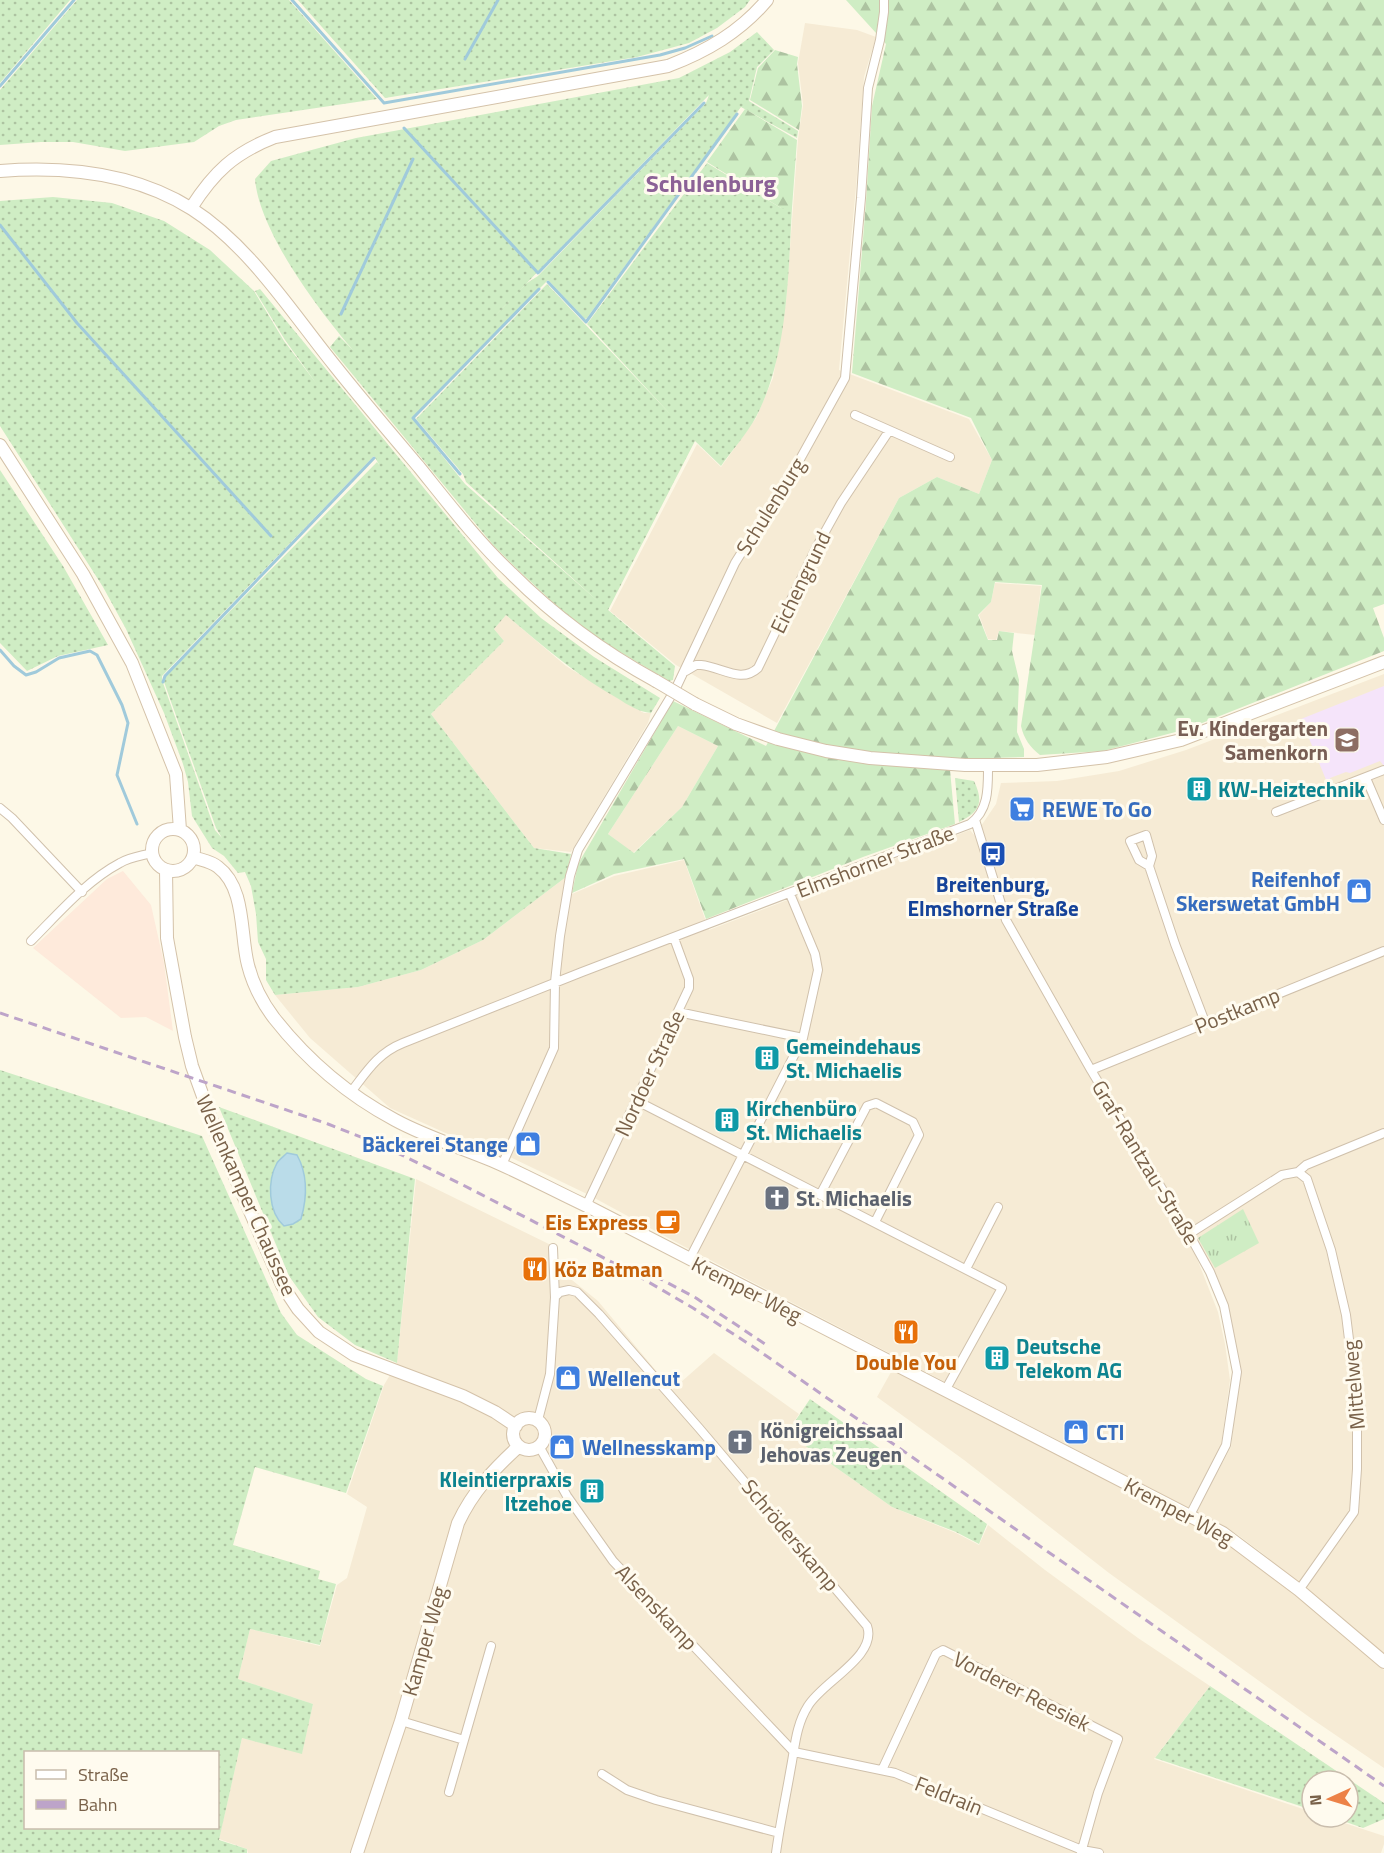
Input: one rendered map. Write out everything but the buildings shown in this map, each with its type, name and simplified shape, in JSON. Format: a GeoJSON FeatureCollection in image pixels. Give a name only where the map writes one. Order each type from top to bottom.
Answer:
{"type":"FeatureCollection","features":[{"type":"Feature","properties":{"kind":"main road"},"geometry":{"type":"LineString","coordinates":[[191,208],[216,173],[233,158],[251,146],[275,136],[668,66],[711,48],[756,13],[767,0]]}},
{"type":"Feature","properties":{"kind":"main road"},"geometry":{"type":"LineString","coordinates":[[0,171],[95,172],[131,182],[191,208],[230,239],[255,266],[341,374],[510,573],[591,641],[695,704],[778,739],[826,751],[870,758],[988,766],[1086,761],[1181,740],[1384,662]]}},
{"type":"Feature","properties":{"kind":"main road"},"geometry":{"type":"LineString","coordinates":[[0,445],[83,574],[132,663],[176,774],[180,830]]}},
{"type":"Feature","properties":{"kind":"main road"},"geometry":{"type":"LineString","coordinates":[[168,829],[180,830],[192,841],[193,857],[181,870],[166,870],[156,863],[152,853],[153,841],[168,829]]}},
{"type":"Feature","properties":{"kind":"main road","name":"Kremper Weg"},"geometry":{"type":"LineString","coordinates":[[193,857],[219,867],[233,886],[238,902],[248,965],[256,990],[264,1003],[300,1049],[351,1092],[404,1125],[502,1165],[586,1206],[1190,1515],[1233,1539],[1383,1660]]}},
{"type":"Feature","properties":{"kind":"main road","name":"Wellenkamper Chaussee"},"geometry":{"type":"LineString","coordinates":[[166,870],[167,939],[184,1037],[192,1066],[218,1138],[282,1285],[298,1309],[319,1332],[354,1355],[464,1396],[516,1426]]}},
{"type":"Feature","properties":{"kind":"main road"},"geometry":{"type":"LineString","coordinates":[[525,1418],[538,1420],[543,1425],[544,1440],[539,1446],[529,1449],[519,1446],[514,1437],[516,1426],[525,1418]]}},
{"type":"Feature","properties":{"kind":"main road","name":"Kamper Weg"},"geometry":{"type":"LineString","coordinates":[[357,1853],[401,1721],[458,1523],[468,1502],[482,1482],[519,1446]]}},
{"type":"Feature","properties":{"kind":"street","name":"Schulenburg"},"geometry":{"type":"LineString","coordinates":[[502,1165],[554,1048],[555,982],[566,897],[575,859],[685,672],[735,562],[810,442],[845,378],[862,188],[868,88],[880,40],[884,0]]}},
{"type":"Feature","properties":{"kind":"street"},"geometry":{"type":"LineString","coordinates":[[855,415],[950,457]]}},
{"type":"Feature","properties":{"kind":"street","name":"Eichengrund"},"geometry":{"type":"LineString","coordinates":[[685,672],[696,665],[701,665],[743,676],[750,675],[758,668],[816,548],[841,504],[889,431]]}},
{"type":"Feature","properties":{"kind":"street","name":"Elmshorner Straße"},"geometry":{"type":"LineString","coordinates":[[351,1092],[379,1057],[394,1047],[555,982],[970,824],[986,802],[988,766]]}},
{"type":"Feature","properties":{"kind":"street"},"geometry":{"type":"LineString","coordinates":[[1276,812],[1384,770]]}},
{"type":"Feature","properties":{"kind":"street"},"geometry":{"type":"LineString","coordinates":[[1366,778],[1384,820]]}},
{"type":"Feature","properties":{"kind":"street"},"geometry":{"type":"LineString","coordinates":[[0,808],[82,892]]}},
{"type":"Feature","properties":{"kind":"street","name":"Graf-Rantzau-Straße"},"geometry":{"type":"LineString","coordinates":[[975,820],[1006,920],[1091,1070],[1189,1234],[1210,1272],[1224,1306],[1237,1372],[1226,1445],[1190,1515]]}},
{"type":"Feature","properties":{"kind":"street"},"geometry":{"type":"LineString","coordinates":[[31,941],[82,892],[119,863],[152,853]]}},
{"type":"Feature","properties":{"kind":"street"},"geometry":{"type":"LineString","coordinates":[[1149,866],[1175,944],[1205,1022]]}},
{"type":"Feature","properties":{"kind":"street"},"geometry":{"type":"LineString","coordinates":[[690,1260],[802,1038],[818,970],[815,954],[790,894]]}},
{"type":"Feature","properties":{"kind":"street","name":"Nordoer Straße"},"geometry":{"type":"LineString","coordinates":[[586,1206],[637,1101],[689,984],[674,938]]}},
{"type":"Feature","properties":{"kind":"street","name":"Postkamp"},"geometry":{"type":"LineString","coordinates":[[1091,1070],[1384,951]]}},
{"type":"Feature","properties":{"kind":"street"},"geometry":{"type":"LineString","coordinates":[[678,1012],[802,1038]]}},
{"type":"Feature","properties":{"kind":"street"},"geometry":{"type":"LineString","coordinates":[[637,1101],[1002,1288],[946,1389]]}},
{"type":"Feature","properties":{"kind":"street"},"geometry":{"type":"LineString","coordinates":[[820,1195],[867,1106],[876,1103],[913,1122],[920,1135],[875,1222]]}},
{"type":"Feature","properties":{"kind":"street"},"geometry":{"type":"LineString","coordinates":[[1189,1234],[1282,1175],[1298,1172],[1306,1165],[1384,1133]]}},
{"type":"Feature","properties":{"kind":"street","name":"Mittelweg"},"geometry":{"type":"LineString","coordinates":[[1298,1172],[1307,1179],[1331,1250],[1346,1315],[1357,1404],[1357,1469],[1354,1512],[1299,1590]]}},
{"type":"Feature","properties":{"kind":"street"},"geometry":{"type":"LineString","coordinates":[[966,1269],[998,1207]]}},
{"type":"Feature","properties":{"kind":"street"},"geometry":{"type":"LineString","coordinates":[[538,1420],[550,1374],[556,1297],[553,1248]]}},
{"type":"Feature","properties":{"kind":"street","name":"Schröderskamp"},"geometry":{"type":"LineString","coordinates":[[556,1297],[569,1290],[577,1292],[600,1314],[867,1626],[869,1635],[864,1650],[807,1706],[798,1729],[776,1853]]}},
{"type":"Feature","properties":{"kind":"street","name":"Alsenskamp"},"geometry":{"type":"LineString","coordinates":[[539,1446],[567,1496],[613,1561],[794,1752]]}},
{"type":"Feature","properties":{"kind":"street"},"geometry":{"type":"LineString","coordinates":[[449,1792],[491,1646]]}},
{"type":"Feature","properties":{"kind":"street","name":"Vorderer Reesiek"},"geometry":{"type":"LineString","coordinates":[[882,1770],[936,1654],[943,1650],[1118,1739],[1098,1793],[1082,1851]]}},
{"type":"Feature","properties":{"kind":"street"},"geometry":{"type":"LineString","coordinates":[[401,1721],[464,1740]]}},
{"type":"Feature","properties":{"kind":"street","name":"Feldrain"},"geometry":{"type":"LineString","coordinates":[[794,1752],[895,1773],[1082,1851],[1099,1853]]}},
{"type":"Feature","properties":{"kind":"street"},"geometry":{"type":"LineString","coordinates":[[602,1774],[627,1790],[656,1800],[779,1833]]}},
{"type":"Feature","properties":{"kind":"shaded area"},"geometry":{"type":"Polygon","coordinates":[[[805,23],[857,30],[876,37],[864,77],[839,370],[969,419],[992,460],[979,494],[937,477],[899,498],[777,723],[676,665],[610,611],[697,444],[721,467],[756,418],[773,378],[786,302],[798,139],[803,105],[798,63],[805,23]]]}},
{"type":"Feature","properties":{"kind":"shaded area"},"geometry":{"type":"Polygon","coordinates":[[[995,583],[1041,586],[1035,635],[999,631],[996,640],[988,639],[979,615],[991,602],[995,583]]]}},
{"type":"Feature","properties":{"kind":"shaded area"},"geometry":{"type":"Polygon","coordinates":[[[506,615],[566,666],[631,706],[644,713],[651,713],[648,723],[571,852],[534,848],[431,714],[504,641],[494,629],[506,615]]]}},
{"type":"Feature","properties":{"kind":"shaded area"},"geometry":{"type":"Polygon","coordinates":[[[1384,674],[1384,1655],[1262,1553],[1238,1535],[1196,1511],[1231,1447],[1240,1373],[1214,1271],[1009,920],[981,826],[996,804],[1001,783],[1057,781],[1119,771],[1186,750],[1384,674]]]}},
{"type":"Feature","properties":{"kind":"shaded area","name":"Ev. Kindergarten Samenkorn"},"geometry":{"type":"Polygon","coordinates":[[[1384,686],[1384,766],[1380,761],[1330,778],[1333,786],[1329,787],[1301,719],[1384,686]]]}},
{"type":"Feature","properties":{"kind":"shaded area"},"geometry":{"type":"Polygon","coordinates":[[[678,726],[718,746],[682,807],[633,853],[608,834],[678,726]]]}},
{"type":"Feature","properties":{"kind":"shaded area"},"geometry":{"type":"Polygon","coordinates":[[[970,830],[975,836],[1005,926],[1073,1048],[1196,1256],[1218,1312],[1230,1380],[1221,1446],[1188,1508],[587,1194],[510,1157],[501,1158],[390,1108],[310,1038],[275,995],[358,987],[421,970],[483,940],[566,877],[572,894],[614,876],[684,860],[709,930],[970,830]]]}},
{"type":"Feature","properties":{"kind":"shaded area"},"geometry":{"type":"Polygon","coordinates":[[[123,871],[151,905],[164,963],[173,1031],[146,1017],[121,1018],[33,948],[107,879],[123,871]]]}},
{"type":"Feature","properties":{"kind":"shaded area"},"geometry":{"type":"Polygon","coordinates":[[[416,1179],[557,1248],[557,1268],[598,1301],[672,1390],[714,1353],[799,1414],[787,1433],[892,1507],[979,1545],[988,1525],[1138,1638],[1210,1686],[1154,1759],[1300,1808],[1300,1829],[1360,1828],[1384,1836],[1381,1853],[248,1853],[247,1849],[219,1839],[242,1738],[302,1753],[313,1704],[238,1679],[250,1629],[320,1646],[337,1585],[347,1578],[367,1507],[347,1494],[384,1385],[397,1363],[416,1179]]]}},
{"type":"Feature","properties":{"kind":"shaded area"},"geometry":{"type":"Polygon","coordinates":[[[895,1365],[1234,1542],[1255,1559],[1384,1670],[1384,1768],[1109,1573],[964,1460],[877,1397],[895,1365]]]}},
{"type":"Feature","properties":{"kind":"green space"},"geometry":{"type":"Polygon","coordinates":[[[0,0],[70,0],[0,83],[0,0]]]}},
{"type":"Feature","properties":{"kind":"green space"},"geometry":{"type":"Polygon","coordinates":[[[77,0],[289,0],[377,99],[236,120],[219,126],[194,142],[125,151],[73,142],[0,145],[0,90],[77,0]]]}},
{"type":"Feature","properties":{"kind":"green space"},"geometry":{"type":"Polygon","coordinates":[[[298,0],[750,0],[745,7],[717,28],[689,43],[637,57],[385,98],[298,0]]]}},
{"type":"Feature","properties":{"kind":"green space"},"geometry":{"type":"Polygon","coordinates":[[[846,0],[1384,0],[1384,604],[1373,608],[1384,638],[1384,651],[1187,729],[1103,751],[1040,755],[1028,742],[1021,726],[1042,585],[995,582],[991,602],[978,615],[988,640],[997,640],[999,631],[1014,633],[1012,651],[1019,680],[1017,732],[1024,749],[1024,757],[949,759],[955,824],[863,857],[706,919],[684,859],[614,874],[572,893],[578,864],[673,701],[766,746],[899,498],[937,477],[979,494],[992,460],[971,418],[852,373],[872,106],[886,44],[846,0]],[[678,726],[608,834],[634,853],[682,807],[718,746],[678,726]]]}},
{"type":"Feature","properties":{"kind":"green space"},"geometry":{"type":"Polygon","coordinates":[[[757,32],[774,50],[757,67],[749,101],[798,131],[797,138],[741,107],[587,318],[585,319],[548,280],[412,418],[465,484],[600,603],[466,482],[463,474],[416,419],[547,284],[672,416],[587,324],[707,163],[781,208],[792,208],[784,315],[775,368],[767,393],[756,417],[721,466],[695,441],[608,610],[675,666],[673,680],[669,681],[600,640],[560,609],[516,568],[494,546],[330,347],[339,336],[353,350],[308,292],[279,246],[259,200],[255,179],[271,161],[356,138],[679,78],[730,52],[757,32]],[[709,95],[489,322],[527,283],[538,276],[706,103],[709,95]]]}},
{"type":"Feature","properties":{"kind":"green space"},"geometry":{"type":"Polygon","coordinates":[[[775,50],[798,57],[802,106],[799,130],[750,100],[758,68],[775,50]]]}},
{"type":"Feature","properties":{"kind":"green space"},"geometry":{"type":"Polygon","coordinates":[[[745,109],[797,140],[792,208],[781,208],[707,162],[745,109]]]}},
{"type":"Feature","properties":{"kind":"green space"},"geometry":{"type":"Polygon","coordinates":[[[53,197],[112,203],[164,221],[210,250],[254,291],[284,341],[316,383],[285,340],[255,291],[260,289],[498,578],[541,618],[594,657],[660,698],[651,713],[629,706],[573,670],[506,615],[494,629],[504,641],[431,714],[534,848],[571,854],[566,877],[483,940],[421,970],[358,987],[275,995],[266,980],[266,959],[258,942],[251,886],[245,872],[238,873],[224,856],[212,848],[192,816],[188,782],[183,764],[164,713],[126,629],[103,587],[0,426],[0,201],[53,197]],[[374,456],[162,676],[162,680],[215,830],[222,838],[216,828],[164,682],[166,676],[377,462],[380,466],[374,456]]]}},
{"type":"Feature","properties":{"kind":"green space"},"geometry":{"type":"Polygon","coordinates":[[[0,470],[63,566],[108,645],[58,656],[27,671],[0,643],[0,470]]]}},
{"type":"Feature","properties":{"kind":"green space"},"geometry":{"type":"Polygon","coordinates":[[[955,778],[974,781],[979,795],[976,810],[959,822],[955,778]]]}},
{"type":"Feature","properties":{"kind":"green space"},"geometry":{"type":"Polygon","coordinates":[[[0,1070],[202,1136],[281,1313],[297,1335],[366,1379],[383,1386],[346,1493],[255,1467],[233,1545],[320,1571],[318,1579],[336,1584],[320,1645],[250,1629],[238,1679],[313,1704],[302,1754],[242,1738],[219,1840],[247,1849],[247,1853],[0,1853],[0,1070]]]}},
{"type":"Feature","properties":{"kind":"green space"},"geometry":{"type":"Polygon","coordinates":[[[219,1107],[415,1179],[397,1363],[355,1345],[318,1317],[289,1276],[219,1107]]]}},
{"type":"Feature","properties":{"kind":"green space"},"geometry":{"type":"Polygon","coordinates":[[[1243,1209],[1259,1243],[1215,1268],[1198,1238],[1243,1209]]]}},
{"type":"Feature","properties":{"kind":"green space"},"geometry":{"type":"Polygon","coordinates":[[[810,1399],[987,1524],[979,1544],[956,1532],[892,1507],[787,1433],[810,1399]]]}},
{"type":"Feature","properties":{"kind":"green space"},"geometry":{"type":"Polygon","coordinates":[[[1210,1686],[1333,1769],[1300,1769],[1300,1806],[1155,1758],[1210,1686]]]}},
{"type":"Feature","properties":{"kind":"green space"},"geometry":{"type":"Polygon","coordinates":[[[1360,1787],[1384,1803],[1384,1819],[1363,1828],[1360,1827],[1360,1787]]]}},
{"type":"Feature","properties":{"kind":"water"},"geometry":{"type":"Polygon","coordinates":[[[287,1153],[297,1155],[301,1163],[305,1179],[305,1195],[301,1219],[284,1226],[272,1205],[271,1187],[277,1163],[287,1153]]]}},
{"type":"Feature","properties":{"kind":"waterway"},"geometry":{"type":"LineString","coordinates":[[0,86],[74,0]]}},
{"type":"Feature","properties":{"kind":"waterway"},"geometry":{"type":"LineString","coordinates":[[292,0],[384,103],[660,55],[685,48],[712,36]]}},
{"type":"Feature","properties":{"kind":"waterway"},"geometry":{"type":"LineString","coordinates":[[465,59],[498,0]]}},
{"type":"Feature","properties":{"kind":"waterway"},"geometry":{"type":"LineString","coordinates":[[404,128],[538,273],[704,103]]}},
{"type":"Feature","properties":{"kind":"waterway"},"geometry":{"type":"LineString","coordinates":[[548,282],[586,322],[737,114]]}},
{"type":"Feature","properties":{"kind":"waterway"},"geometry":{"type":"LineString","coordinates":[[341,314],[413,159]]}},
{"type":"Feature","properties":{"kind":"waterway"},"geometry":{"type":"LineString","coordinates":[[0,225],[77,323],[271,536]]}},
{"type":"Feature","properties":{"kind":"waterway"},"geometry":{"type":"LineString","coordinates":[[460,474],[413,418],[539,289]]}},
{"type":"Feature","properties":{"kind":"waterway"},"geometry":{"type":"LineString","coordinates":[[163,682],[165,676],[374,458]]}},
{"type":"Feature","properties":{"kind":"waterway"},"geometry":{"type":"LineString","coordinates":[[0,650],[14,666],[26,675],[36,672],[59,658],[90,651],[97,655],[122,705],[128,723],[117,775],[137,824]]}},
{"type":"Feature","properties":{"kind":"railway"},"geometry":{"type":"LineString","coordinates":[[0,1013],[328,1124],[381,1145],[633,1273],[752,1346],[1384,1786]]}},
{"type":"Feature","properties":{"kind":"railway"},"geometry":{"type":"LineString","coordinates":[[655,1276],[696,1298],[765,1344]]}},
{"type":"Feature","properties":{"kind":"place","name":"Ev. Kindergarten Samenkorn"},"geometry":{"type":"Point","coordinates":[1347,740]}},
{"type":"Feature","properties":{"kind":"place","name":"KW-Heiztechnik"},"geometry":{"type":"Point","coordinates":[1199,789]}},
{"type":"Feature","properties":{"kind":"place","name":"REWE To Go"},"geometry":{"type":"Point","coordinates":[1022,809]}},
{"type":"Feature","properties":{"kind":"place","name":"Breitenburg, Elmshorner Straße"},"geometry":{"type":"Point","coordinates":[993,854]}},
{"type":"Feature","properties":{"kind":"place","name":"Reifenhof Skerswetat GmbH"},"geometry":{"type":"Point","coordinates":[1359,891]}},
{"type":"Feature","properties":{"kind":"place","name":"Gemeindehaus St. Michaelis"},"geometry":{"type":"Point","coordinates":[767,1058]}},
{"type":"Feature","properties":{"kind":"place","name":"Kirchenbüro St. Michaelis"},"geometry":{"type":"Point","coordinates":[727,1120]}},
{"type":"Feature","properties":{"kind":"place","name":"Bäckerei Stange"},"geometry":{"type":"Point","coordinates":[528,1144]}},
{"type":"Feature","properties":{"kind":"place","name":"St. Michaelis"},"geometry":{"type":"Point","coordinates":[777,1198]}},
{"type":"Feature","properties":{"kind":"place","name":"Eis Express"},"geometry":{"type":"Point","coordinates":[668,1222]}},
{"type":"Feature","properties":{"kind":"place","name":"Köz Batman"},"geometry":{"type":"Point","coordinates":[535,1269]}},
{"type":"Feature","properties":{"kind":"place","name":"Double You"},"geometry":{"type":"Point","coordinates":[906,1332]}},
{"type":"Feature","properties":{"kind":"place","name":"Deutsche Telekom AG"},"geometry":{"type":"Point","coordinates":[997,1358]}},
{"type":"Feature","properties":{"kind":"place","name":"Wellencut"},"geometry":{"type":"Point","coordinates":[568,1378]}},
{"type":"Feature","properties":{"kind":"place","name":"CTI"},"geometry":{"type":"Point","coordinates":[1076,1432]}},
{"type":"Feature","properties":{"kind":"place","name":"Königreichssaal Jehovas Zeugen"},"geometry":{"type":"Point","coordinates":[740,1442]}},
{"type":"Feature","properties":{"kind":"place","name":"Wellnesskamp"},"geometry":{"type":"Point","coordinates":[562,1447]}},
{"type":"Feature","properties":{"kind":"place","name":"Kleintierpraxis Itzehoe"},"geometry":{"type":"Point","coordinates":[592,1491]}},
{"type":"Feature","properties":{"kind":"district","name":"Schulenburg"},"geometry":{"type":"Point","coordinates":[711,183]}}]}
